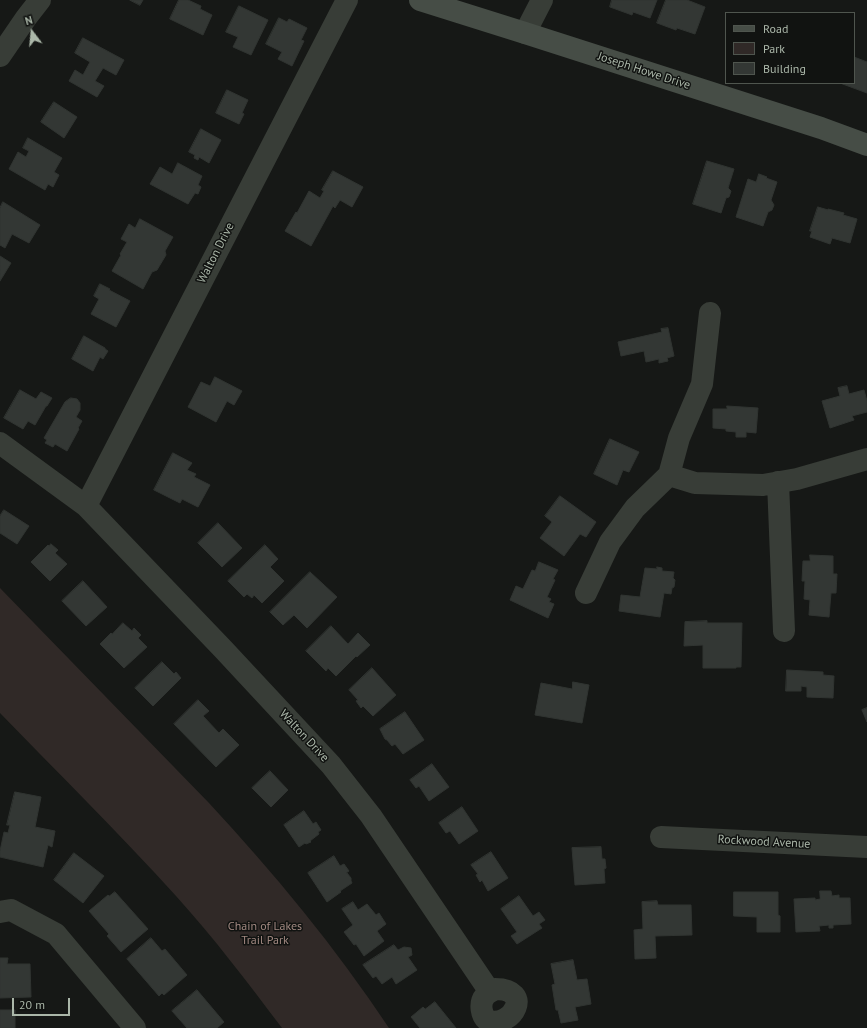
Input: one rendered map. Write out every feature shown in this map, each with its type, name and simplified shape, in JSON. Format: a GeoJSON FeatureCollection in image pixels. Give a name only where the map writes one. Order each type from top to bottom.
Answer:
{"type":"FeatureCollection","features":[{"type":"Feature","properties":{"kind":"main road","name":"Joseph Howe Drive"},"geometry":{"type":"LineString","coordinates":[[420,0],[821,128],[867,145]]}},
{"type":"Feature","properties":{"kind":"street"},"geometry":{"type":"LineString","coordinates":[[0,56],[40,0]]}},
{"type":"Feature","properties":{"kind":"street","name":"Walton Drive"},"geometry":{"type":"LineString","coordinates":[[86,506],[347,0]]}},
{"type":"Feature","properties":{"kind":"street"},"geometry":{"type":"LineString","coordinates":[[526,33],[542,0]]}},
{"type":"Feature","properties":{"kind":"street"},"geometry":{"type":"LineString","coordinates":[[586,593],[610,542],[635,508],[668,476],[679,438],[702,384],[710,313]]}},
{"type":"Feature","properties":{"kind":"street","name":"Walton Drive"},"geometry":{"type":"LineString","coordinates":[[0,443],[86,506],[331,765],[372,816],[490,992]]}},
{"type":"Feature","properties":{"kind":"street"},"geometry":{"type":"LineString","coordinates":[[668,476],[695,483],[763,485],[797,478],[867,459]]}},
{"type":"Feature","properties":{"kind":"street"},"geometry":{"type":"LineString","coordinates":[[778,482],[784,631]]}},
{"type":"Feature","properties":{"kind":"street","name":"Rockwood Avenue"},"geometry":{"type":"LineString","coordinates":[[661,838],[867,847]]}},
{"type":"Feature","properties":{"kind":"street"},"geometry":{"type":"LineString","coordinates":[[0,912],[11,910],[56,934],[135,1028]]}},
{"type":"Feature","properties":{"kind":"green space","name":"Chain of Lakes Trail Park"},"geometry":{"type":"Polygon","coordinates":[[[0,588],[209,803],[257,856],[326,940],[369,998],[389,1028],[282,1028],[217,944],[176,896],[111,826],[0,713],[0,588]]]}},
{"type":"Feature","properties":{"kind":"building"},"geometry":{"type":"Polygon","coordinates":[[[130,0],[143,0],[140,5],[130,0]]]}},
{"type":"Feature","properties":{"kind":"building"},"geometry":{"type":"Polygon","coordinates":[[[179,0],[188,0],[201,6],[200,9],[212,15],[203,35],[170,19],[179,0]]]}},
{"type":"Feature","properties":{"kind":"building"},"geometry":{"type":"Polygon","coordinates":[[[612,0],[657,0],[650,18],[633,12],[632,15],[610,7],[612,0]]]}},
{"type":"Feature","properties":{"kind":"building"},"geometry":{"type":"Polygon","coordinates":[[[666,0],[687,0],[705,7],[695,34],[677,28],[676,30],[657,23],[666,0]]]}},
{"type":"Feature","properties":{"kind":"building"},"geometry":{"type":"Polygon","coordinates":[[[239,6],[268,20],[251,55],[233,47],[238,37],[226,32],[239,6]]]}},
{"type":"Feature","properties":{"kind":"building"},"geometry":{"type":"Polygon","coordinates":[[[279,18],[287,22],[289,19],[307,28],[301,40],[304,41],[292,66],[278,59],[282,52],[266,44],[279,18]]]}},
{"type":"Feature","properties":{"kind":"building"},"geometry":{"type":"Polygon","coordinates":[[[83,38],[124,60],[116,75],[103,68],[95,81],[104,86],[97,97],[69,81],[75,70],[83,75],[90,62],[75,53],[83,38]]]}},
{"type":"Feature","properties":{"kind":"building"},"geometry":{"type":"Polygon","coordinates":[[[855,57],[867,62],[867,93],[843,84],[855,84],[855,57]]]}},
{"type":"Feature","properties":{"kind":"building"},"geometry":{"type":"Polygon","coordinates":[[[227,90],[248,100],[239,124],[216,113],[227,90]]]}},
{"type":"Feature","properties":{"kind":"building"},"geometry":{"type":"Polygon","coordinates":[[[54,102],[77,117],[64,138],[41,122],[54,102]]]}},
{"type":"Feature","properties":{"kind":"building"},"geometry":{"type":"Polygon","coordinates":[[[201,129],[221,140],[209,163],[199,157],[198,160],[194,158],[195,155],[189,152],[201,129]]]}},
{"type":"Feature","properties":{"kind":"building"},"geometry":{"type":"Polygon","coordinates":[[[28,138],[62,158],[54,172],[59,175],[53,187],[48,184],[45,190],[9,169],[18,152],[26,157],[29,151],[23,148],[28,138]]]}},
{"type":"Feature","properties":{"kind":"building"},"geometry":{"type":"Polygon","coordinates":[[[707,161],[734,169],[728,188],[731,191],[729,197],[726,198],[721,213],[693,204],[707,161]]]}},
{"type":"Feature","properties":{"kind":"building"},"geometry":{"type":"Polygon","coordinates":[[[178,163],[202,176],[198,185],[201,187],[198,194],[195,193],[188,204],[150,184],[160,167],[172,174],[178,163]]]}},
{"type":"Feature","properties":{"kind":"building"},"geometry":{"type":"Polygon","coordinates":[[[333,171],[363,187],[352,207],[340,200],[335,208],[333,206],[311,246],[285,231],[309,191],[320,198],[324,191],[322,190],[333,171]]]}},
{"type":"Feature","properties":{"kind":"building"},"geometry":{"type":"Polygon","coordinates":[[[759,174],[777,182],[771,200],[774,205],[772,210],[768,212],[763,226],[736,217],[748,179],[756,182],[759,174]]]}},
{"type":"Feature","properties":{"kind":"building"},"geometry":{"type":"Polygon","coordinates":[[[3,202],[40,225],[29,243],[12,234],[5,248],[0,245],[0,208],[3,202]]]}},
{"type":"Feature","properties":{"kind":"building"},"geometry":{"type":"Polygon","coordinates":[[[818,207],[844,213],[843,215],[857,219],[850,243],[832,238],[830,244],[810,237],[812,231],[810,231],[818,207]]]}},
{"type":"Feature","properties":{"kind":"building"},"geometry":{"type":"Polygon","coordinates":[[[140,219],[173,237],[165,251],[166,255],[157,270],[152,272],[143,289],[112,271],[127,242],[121,239],[129,224],[135,228],[140,219]]]}},
{"type":"Feature","properties":{"kind":"building"},"geometry":{"type":"Polygon","coordinates":[[[0,256],[11,263],[0,281],[0,256]]]}},
{"type":"Feature","properties":{"kind":"building"},"geometry":{"type":"Polygon","coordinates":[[[100,284],[130,301],[116,327],[91,314],[99,299],[94,296],[100,284]]]}},
{"type":"Feature","properties":{"kind":"building"},"geometry":{"type":"Polygon","coordinates":[[[668,328],[674,356],[667,358],[668,361],[659,363],[659,359],[646,362],[644,351],[621,356],[618,342],[662,332],[661,329],[668,328]]]}},
{"type":"Feature","properties":{"kind":"building"},"geometry":{"type":"Polygon","coordinates":[[[84,336],[108,351],[103,359],[100,357],[93,371],[72,359],[84,336]]]}},
{"type":"Feature","properties":{"kind":"building"},"geometry":{"type":"Polygon","coordinates":[[[215,377],[242,391],[234,405],[227,401],[216,422],[188,407],[201,382],[210,386],[215,377]]]}},
{"type":"Feature","properties":{"kind":"building"},"geometry":{"type":"Polygon","coordinates":[[[847,386],[849,394],[864,390],[867,401],[867,412],[852,416],[854,420],[830,428],[822,401],[840,396],[838,388],[847,386]]]}},
{"type":"Feature","properties":{"kind":"building"},"geometry":{"type":"Polygon","coordinates":[[[20,390],[36,399],[41,392],[52,398],[35,425],[28,421],[23,429],[4,418],[20,390]]]}},
{"type":"Feature","properties":{"kind":"building"},"geometry":{"type":"Polygon","coordinates":[[[71,398],[77,399],[80,403],[80,410],[76,417],[82,421],[67,451],[55,444],[53,447],[45,443],[47,440],[44,438],[65,402],[71,398]]]}},
{"type":"Feature","properties":{"kind":"building"},"geometry":{"type":"Polygon","coordinates":[[[727,406],[758,408],[756,433],[746,432],[746,437],[736,437],[736,432],[726,431],[726,429],[713,428],[713,409],[727,409],[727,406]]]}},
{"type":"Feature","properties":{"kind":"building"},"geometry":{"type":"Polygon","coordinates":[[[610,439],[639,452],[629,472],[623,470],[617,485],[594,474],[610,439]]]}},
{"type":"Feature","properties":{"kind":"building"},"geometry":{"type":"Polygon","coordinates":[[[173,453],[192,463],[187,470],[196,474],[194,477],[210,485],[198,507],[182,499],[180,503],[154,490],[173,453]]]}},
{"type":"Feature","properties":{"kind":"building"},"geometry":{"type":"Polygon","coordinates":[[[560,496],[596,522],[586,537],[580,534],[564,556],[540,538],[552,522],[545,516],[560,496]]]}},
{"type":"Feature","properties":{"kind":"building"},"geometry":{"type":"Polygon","coordinates":[[[4,510],[29,526],[17,544],[0,533],[0,516],[4,510]]]}},
{"type":"Feature","properties":{"kind":"building"},"geometry":{"type":"Polygon","coordinates":[[[218,523],[242,548],[222,567],[198,543],[218,523]]]}},
{"type":"Feature","properties":{"kind":"building"},"geometry":{"type":"Polygon","coordinates":[[[51,544],[58,550],[55,553],[67,564],[50,581],[31,562],[48,545],[49,546],[51,544]]]}},
{"type":"Feature","properties":{"kind":"building"},"geometry":{"type":"Polygon","coordinates":[[[265,545],[278,559],[270,567],[284,581],[262,603],[254,595],[252,598],[247,594],[244,597],[228,581],[265,545]]]}},
{"type":"Feature","properties":{"kind":"building"},"geometry":{"type":"Polygon","coordinates":[[[810,555],[833,556],[833,574],[837,574],[836,593],[831,593],[829,617],[809,615],[810,600],[804,599],[805,581],[802,581],[803,561],[810,561],[810,555]]]}},
{"type":"Feature","properties":{"kind":"building"},"geometry":{"type":"Polygon","coordinates":[[[539,562],[558,570],[553,579],[555,580],[547,597],[551,599],[549,602],[554,604],[548,618],[510,600],[516,586],[523,589],[532,570],[535,571],[539,562]]]}},
{"type":"Feature","properties":{"kind":"building"},"geometry":{"type":"Polygon","coordinates":[[[657,567],[662,568],[662,571],[674,572],[673,578],[675,580],[671,594],[664,593],[660,617],[619,611],[621,595],[640,597],[645,568],[657,569],[657,567]]]}},
{"type":"Feature","properties":{"kind":"building"},"geometry":{"type":"Polygon","coordinates":[[[310,572],[337,597],[307,628],[294,615],[283,625],[270,612],[310,572]]]}},
{"type":"Feature","properties":{"kind":"building"},"geometry":{"type":"Polygon","coordinates":[[[83,581],[107,607],[86,626],[62,601],[83,581]]]}},
{"type":"Feature","properties":{"kind":"building"},"geometry":{"type":"Polygon","coordinates":[[[707,621],[707,623],[742,623],[741,667],[703,668],[703,645],[684,646],[685,622],[707,621]]]}},
{"type":"Feature","properties":{"kind":"building"},"geometry":{"type":"Polygon","coordinates":[[[123,623],[132,631],[134,628],[141,635],[138,638],[147,647],[124,668],[100,644],[123,623]]]}},
{"type":"Feature","properties":{"kind":"building"},"geometry":{"type":"Polygon","coordinates":[[[331,626],[348,644],[358,633],[370,645],[357,657],[356,656],[336,676],[328,668],[326,671],[306,651],[331,626]]]}},
{"type":"Feature","properties":{"kind":"building"},"geometry":{"type":"Polygon","coordinates":[[[162,662],[174,674],[176,672],[181,678],[153,706],[135,688],[162,662]]]}},
{"type":"Feature","properties":{"kind":"building"},"geometry":{"type":"Polygon","coordinates":[[[372,668],[396,695],[373,716],[363,706],[361,708],[356,701],[358,700],[349,690],[372,668]]]}},
{"type":"Feature","properties":{"kind":"building"},"geometry":{"type":"Polygon","coordinates":[[[787,670],[823,672],[823,675],[834,676],[833,698],[807,697],[807,687],[801,686],[801,691],[786,691],[787,670]]]}},
{"type":"Feature","properties":{"kind":"building"},"geometry":{"type":"Polygon","coordinates":[[[573,682],[589,685],[582,723],[535,715],[541,683],[572,689],[573,682]]]}},
{"type":"Feature","properties":{"kind":"building"},"geometry":{"type":"Polygon","coordinates":[[[198,700],[209,711],[203,716],[219,733],[223,729],[239,745],[216,767],[174,724],[198,700]]]}},
{"type":"Feature","properties":{"kind":"building"},"geometry":{"type":"Polygon","coordinates":[[[867,708],[867,722],[862,710],[867,708]]]}},
{"type":"Feature","properties":{"kind":"building"},"geometry":{"type":"Polygon","coordinates":[[[405,712],[424,740],[403,754],[395,744],[392,746],[385,739],[380,729],[405,712]]]}},
{"type":"Feature","properties":{"kind":"building"},"geometry":{"type":"Polygon","coordinates":[[[432,764],[449,787],[429,801],[419,786],[416,788],[410,780],[432,764]]]}},
{"type":"Feature","properties":{"kind":"building"},"geometry":{"type":"Polygon","coordinates":[[[270,771],[288,790],[271,807],[252,788],[270,771]]]}},
{"type":"Feature","properties":{"kind":"building"},"geometry":{"type":"Polygon","coordinates":[[[15,792],[41,797],[35,827],[55,831],[52,847],[48,845],[43,867],[0,857],[4,832],[8,833],[10,825],[7,825],[15,792]]]}},
{"type":"Feature","properties":{"kind":"building"},"geometry":{"type":"Polygon","coordinates":[[[462,807],[478,831],[459,844],[450,831],[446,833],[439,823],[462,807]]]}},
{"type":"Feature","properties":{"kind":"building"},"geometry":{"type":"Polygon","coordinates":[[[304,811],[313,824],[316,822],[321,830],[318,832],[319,834],[310,841],[311,842],[305,843],[299,847],[284,825],[304,811]]]}},
{"type":"Feature","properties":{"kind":"building"},"geometry":{"type":"Polygon","coordinates":[[[601,847],[602,859],[605,859],[606,868],[604,869],[605,883],[575,885],[572,848],[601,847]]]}},
{"type":"Feature","properties":{"kind":"building"},"geometry":{"type":"Polygon","coordinates":[[[491,852],[508,878],[488,891],[482,880],[480,882],[476,875],[478,874],[471,865],[491,852]]]}},
{"type":"Feature","properties":{"kind":"building"},"geometry":{"type":"Polygon","coordinates":[[[74,853],[104,876],[83,903],[54,880],[74,853]]]}},
{"type":"Feature","properties":{"kind":"building"},"geometry":{"type":"Polygon","coordinates":[[[334,856],[340,866],[344,864],[349,871],[346,873],[351,878],[352,883],[327,902],[308,873],[334,856]]]}},
{"type":"Feature","properties":{"kind":"building"},"geometry":{"type":"Polygon","coordinates":[[[820,891],[831,891],[832,896],[839,895],[839,898],[850,898],[851,924],[833,925],[833,928],[829,928],[829,925],[819,926],[820,931],[796,932],[794,899],[820,899],[820,891]]]}},
{"type":"Feature","properties":{"kind":"building"},"geometry":{"type":"Polygon","coordinates":[[[115,892],[148,929],[121,952],[107,936],[109,934],[89,911],[108,895],[109,896],[115,892]]]}},
{"type":"Feature","properties":{"kind":"building"},"geometry":{"type":"Polygon","coordinates":[[[734,892],[778,892],[780,932],[757,932],[757,917],[734,916],[734,892]]]}},
{"type":"Feature","properties":{"kind":"building"},"geometry":{"type":"Polygon","coordinates":[[[519,896],[533,916],[539,912],[545,920],[539,924],[542,928],[517,944],[511,936],[517,932],[501,909],[519,896]]]}},
{"type":"Feature","properties":{"kind":"building"},"geometry":{"type":"Polygon","coordinates":[[[657,901],[658,905],[691,905],[692,935],[655,936],[656,958],[635,959],[634,930],[643,929],[642,902],[657,901]]]}},
{"type":"Feature","properties":{"kind":"building"},"geometry":{"type":"Polygon","coordinates":[[[353,902],[358,910],[367,904],[376,915],[379,913],[386,924],[377,931],[384,941],[364,956],[356,944],[354,945],[344,932],[353,925],[342,909],[353,902]]]}},
{"type":"Feature","properties":{"kind":"building"},"geometry":{"type":"Polygon","coordinates":[[[151,938],[162,951],[165,949],[187,975],[164,995],[162,993],[159,996],[127,959],[151,938]]]}},
{"type":"Feature","properties":{"kind":"building"},"geometry":{"type":"Polygon","coordinates":[[[394,945],[398,950],[404,947],[411,948],[412,955],[408,957],[417,970],[396,984],[392,977],[382,984],[376,976],[373,978],[363,965],[394,945]]]}},
{"type":"Feature","properties":{"kind":"building"},"geometry":{"type":"Polygon","coordinates":[[[0,958],[8,958],[7,964],[30,964],[31,997],[0,998],[0,958]]]}},
{"type":"Feature","properties":{"kind":"building"},"geometry":{"type":"Polygon","coordinates":[[[573,960],[577,980],[587,979],[591,1004],[575,1007],[578,1020],[561,1023],[558,1010],[556,1010],[552,985],[555,984],[551,964],[573,960]]]}},
{"type":"Feature","properties":{"kind":"building"},"geometry":{"type":"Polygon","coordinates":[[[197,990],[224,1022],[217,1028],[187,1028],[172,1011],[197,990]]]}},
{"type":"Feature","properties":{"kind":"building"},"geometry":{"type":"Polygon","coordinates":[[[435,1002],[456,1028],[420,1028],[411,1017],[423,1007],[425,1009],[435,1002]]]}},
{"type":"Feature","properties":{"kind":"building"},"geometry":{"type":"Polygon","coordinates":[[[0,1010],[15,1010],[15,1028],[0,1028],[0,1010]]]}}]}
